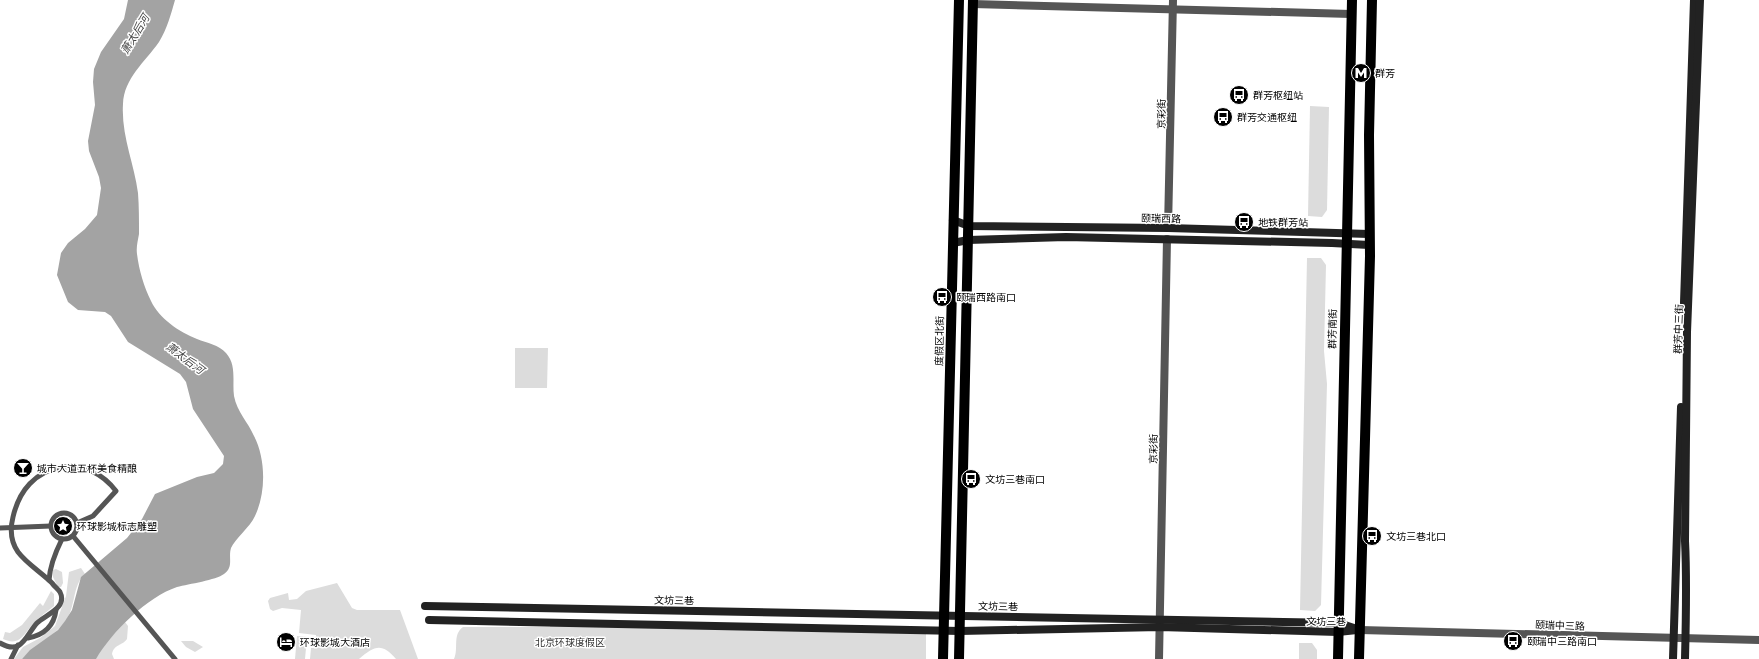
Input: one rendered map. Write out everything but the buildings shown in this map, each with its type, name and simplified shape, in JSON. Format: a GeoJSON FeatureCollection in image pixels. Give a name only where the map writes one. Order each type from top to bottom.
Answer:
{"type":"FeatureCollection","features":[{"type":"Feature","properties":{"kind":"main road","name":"度假区北街"},"geometry":{"type":"LineString","coordinates":[[943,659],[958,0]]}},
{"type":"Feature","properties":{"kind":"main road","name":"群芳南街"},"geometry":{"type":"LineString","coordinates":[[1338,659],[1352,0]]}},
{"type":"Feature","properties":{"kind":"main road"},"geometry":{"type":"LineString","coordinates":[[1359,659],[1369,246],[1372,0]]}},
{"type":"Feature","properties":{"kind":"main road","name":"群芳中三街"},"geometry":{"type":"LineString","coordinates":[[1673,659],[1694,0]]}},
{"type":"Feature","properties":{"kind":"main road","name":"群芳中三街"},"geometry":{"type":"LineString","coordinates":[[1685,659],[1688,332],[1700,0]]}},
{"type":"Feature","properties":{"kind":"main road"},"geometry":{"type":"LineString","coordinates":[[959,659],[973,2]]}},
{"type":"Feature","properties":{"kind":"main road","name":"颐瑞西路"},"geometry":{"type":"LineString","coordinates":[[953,220],[969,226],[1168,228],[1334,232],[1346,239],[1369,246]]}},
{"type":"Feature","properties":{"kind":"main road","name":"颐瑞西路"},"geometry":{"type":"LineString","coordinates":[[952,243],[968,240],[1066,237],[1167,239],[1346,239],[1369,234]]}},
{"type":"Feature","properties":{"kind":"main road","name":"文坊三巷"},"geometry":{"type":"LineString","coordinates":[[425,606],[945,616],[960,615],[1159,624],[1338,627],[1360,630]]}},
{"type":"Feature","properties":{"kind":"main road","name":"文坊三巷"},"geometry":{"type":"LineString","coordinates":[[429,620],[960,631],[1159,624]]}},
{"type":"Feature","properties":{"kind":"street","name":"京彩街"},"geometry":{"type":"LineString","coordinates":[[1168,228],[1173,0]]}},
{"type":"Feature","properties":{"kind":"street"},"geometry":{"type":"LineString","coordinates":[[973,2],[1351,14]]}},
{"type":"Feature","properties":{"kind":"street","name":"京彩街"},"geometry":{"type":"LineString","coordinates":[[1159,659],[1167,239]]}},
{"type":"Feature","properties":{"kind":"street"},"geometry":{"type":"LineString","coordinates":[[11,659],[18,645],[28,638],[37,636],[48,628],[53,622],[56,610],[62,598],[60,592],[49,580],[27,562],[17,551],[11,528],[17,501],[28,485],[45,472],[66,466],[80,467],[94,472],[106,480],[116,490],[93,516],[77,523]]}},
{"type":"Feature","properties":{"kind":"street"},"geometry":{"type":"LineString","coordinates":[[64,513],[72,516],[77,523],[76,532],[73,536],[62,539],[55,536],[51,526],[56,516],[64,513]]}},
{"type":"Feature","properties":{"kind":"street"},"geometry":{"type":"LineString","coordinates":[[0,528],[51,526]]}},
{"type":"Feature","properties":{"kind":"street"},"geometry":{"type":"LineString","coordinates":[[73,536],[176,659]]}},
{"type":"Feature","properties":{"kind":"street"},"geometry":{"type":"LineString","coordinates":[[49,580],[53,558],[62,539]]}},
{"type":"Feature","properties":{"kind":"street"},"geometry":{"type":"LineString","coordinates":[[28,638],[37,623],[56,610]]}},
{"type":"Feature","properties":{"kind":"street","name":"颐瑞中三路"},"geometry":{"type":"LineString","coordinates":[[1360,630],[1759,640]]}},
{"type":"Feature","properties":{"kind":"street"},"geometry":{"type":"LineString","coordinates":[[2,645],[18,645]]}},
{"type":"Feature","properties":{"kind":"green space"},"geometry":{"type":"Polygon","coordinates":[[[1310,106],[1329,107],[1327,210],[1322,217],[1308,216],[1310,106]]]}},
{"type":"Feature","properties":{"kind":"green space"},"geometry":{"type":"Polygon","coordinates":[[[1307,258],[1321,258],[1326,265],[1324,351],[1327,384],[1321,605],[1315,611],[1300,610],[1307,258]]]}},
{"type":"Feature","properties":{"kind":"green space"},"geometry":{"type":"Polygon","coordinates":[[[515,348],[548,348],[547,388],[515,388],[515,348]]]}},
{"type":"Feature","properties":{"kind":"green space"},"geometry":{"type":"Polygon","coordinates":[[[81,568],[85,574],[78,584],[71,610],[65,622],[22,659],[14,659],[23,647],[40,638],[55,626],[66,596],[69,572],[81,568]]]}},
{"type":"Feature","properties":{"kind":"green space"},"geometry":{"type":"Polygon","coordinates":[[[56,569],[62,572],[63,583],[61,587],[58,587],[53,577],[53,570],[56,569]]]}},
{"type":"Feature","properties":{"kind":"green space"},"geometry":{"type":"Polygon","coordinates":[[[337,583],[352,608],[357,610],[400,610],[418,659],[396,659],[386,650],[378,648],[369,651],[359,659],[310,659],[311,648],[315,648],[316,635],[299,633],[301,610],[282,608],[273,611],[270,609],[268,601],[270,598],[288,593],[289,600],[297,599],[306,591],[337,583]]]}},
{"type":"Feature","properties":{"kind":"green space"},"geometry":{"type":"Polygon","coordinates":[[[51,591],[54,594],[54,606],[33,624],[23,637],[15,641],[3,639],[5,632],[10,633],[22,625],[40,603],[43,606],[51,591]]]}},
{"type":"Feature","properties":{"kind":"green space"},"geometry":{"type":"Polygon","coordinates":[[[125,622],[128,626],[127,639],[114,648],[112,654],[114,659],[95,659],[104,645],[125,622]]]}},
{"type":"Feature","properties":{"kind":"green space","name":"北京环球度假区"},"geometry":{"type":"Polygon","coordinates":[[[550,624],[926,633],[926,659],[454,659],[458,634],[463,627],[550,627],[550,624]]]}},
{"type":"Feature","properties":{"kind":"green space"},"geometry":{"type":"Polygon","coordinates":[[[297,636],[307,637],[305,659],[295,659],[297,636]]]}},
{"type":"Feature","properties":{"kind":"green space"},"geometry":{"type":"Polygon","coordinates":[[[181,641],[193,641],[203,647],[195,652],[186,647],[181,641]]]}},
{"type":"Feature","properties":{"kind":"green space"},"geometry":{"type":"Polygon","coordinates":[[[1299,643],[1312,643],[1317,650],[1317,659],[1299,659],[1299,643]]]}},
{"type":"Feature","properties":{"kind":"water","name":"萧太后河"},"geometry":{"type":"Polygon","coordinates":[[[128,0],[175,0],[162,37],[131,78],[124,95],[124,127],[138,193],[139,234],[137,251],[140,272],[151,301],[164,319],[183,332],[220,348],[226,353],[232,363],[235,402],[258,445],[261,455],[263,487],[259,507],[255,516],[231,548],[230,565],[224,574],[209,580],[177,587],[154,599],[142,607],[121,627],[96,659],[22,659],[30,650],[58,630],[72,610],[81,577],[127,538],[142,519],[155,494],[197,477],[214,473],[223,464],[224,456],[193,409],[186,382],[180,374],[128,342],[111,316],[105,312],[78,310],[68,302],[57,275],[61,253],[68,243],[85,229],[97,215],[101,188],[99,177],[89,151],[88,141],[95,105],[93,82],[94,69],[101,52],[124,19],[128,0]]]}},
{"type":"Feature","properties":{"kind":"place","name":"群芳"},"geometry":{"type":"Point","coordinates":[1361,73]}},
{"type":"Feature","properties":{"kind":"place","name":"群芳枢纽站"},"geometry":{"type":"Point","coordinates":[1239,95]}},
{"type":"Feature","properties":{"kind":"place","name":"群芳交通枢纽"},"geometry":{"type":"Point","coordinates":[1223,117]}},
{"type":"Feature","properties":{"kind":"place","name":"地铁群芳站"},"geometry":{"type":"Point","coordinates":[1244,222]}},
{"type":"Feature","properties":{"kind":"place","name":"颐瑞西路南口"},"geometry":{"type":"Point","coordinates":[942,297]}},
{"type":"Feature","properties":{"kind":"place","name":"城市大道五杯美食精酿"},"geometry":{"type":"Point","coordinates":[23,468]}},
{"type":"Feature","properties":{"kind":"place","name":"文坊三巷南口"},"geometry":{"type":"Point","coordinates":[971,479]}},
{"type":"Feature","properties":{"kind":"place","name":"环球影城标志雕塑"},"geometry":{"type":"Point","coordinates":[63,526]}},
{"type":"Feature","properties":{"kind":"place","name":"文坊三巷北口"},"geometry":{"type":"Point","coordinates":[1372,536]}},
{"type":"Feature","properties":{"kind":"place","name":"颐瑞中三路南口"},"geometry":{"type":"Point","coordinates":[1513,641]}},
{"type":"Feature","properties":{"kind":"place","name":"环球影城大酒店"},"geometry":{"type":"Point","coordinates":[286,642]}}]}
